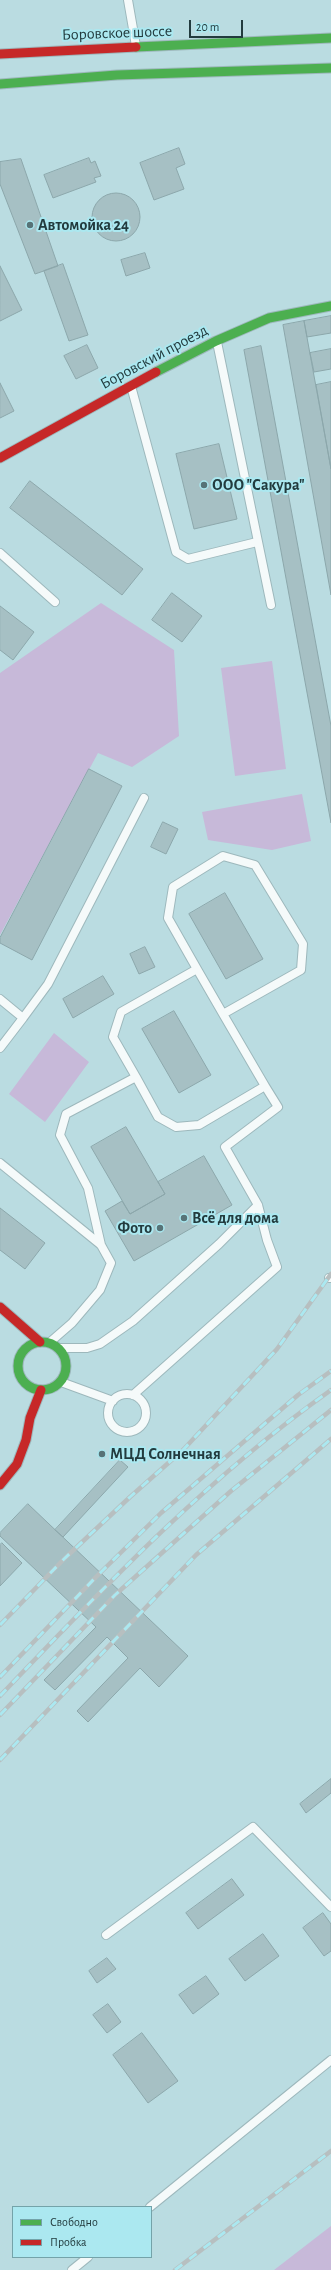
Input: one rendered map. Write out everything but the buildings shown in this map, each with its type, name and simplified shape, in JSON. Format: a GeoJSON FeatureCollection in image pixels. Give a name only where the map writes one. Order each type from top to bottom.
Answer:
{"type":"FeatureCollection","features":[{"type":"Feature","properties":{"kind":"street","name":"Боровское шоссе"},"geometry":{"type":"LineString","coordinates":[[0,54],[331,38]]}},
{"type":"Feature","properties":{"kind":"street"},"geometry":{"type":"LineString","coordinates":[[0,84],[117,75],[331,68]]}},
{"type":"Feature","properties":{"kind":"street","name":"Боровский проезд"},"geometry":{"type":"LineString","coordinates":[[0,458],[131,385],[216,341],[269,318],[331,306]]}},
{"type":"Feature","properties":{"kind":"street"},"geometry":{"type":"LineString","coordinates":[[0,1307],[24,1326],[45,1343],[58,1348],[65,1358],[66,1371],[61,1382],[50,1389],[41,1390],[32,1388],[22,1380],[18,1368],[24,1326]]}},
{"type":"Feature","properties":{"kind":"street"},"geometry":{"type":"LineString","coordinates":[[20,1356],[28,1347],[45,1343]]}},
{"type":"Feature","properties":{"kind":"street"},"geometry":{"type":"LineString","coordinates":[[0,1485],[17,1464],[26,1440],[30,1418],[41,1390]]}},
{"type":"Feature","properties":{"kind":"lane"},"geometry":{"type":"LineString","coordinates":[[128,0],[137,47]]}},
{"type":"Feature","properties":{"kind":"lane"},"geometry":{"type":"LineString","coordinates":[[216,341],[271,605]]}},
{"type":"Feature","properties":{"kind":"lane"},"geometry":{"type":"LineString","coordinates":[[131,385],[176,552],[188,559],[257,542]]}},
{"type":"Feature","properties":{"kind":"lane"},"geometry":{"type":"LineString","coordinates":[[0,553],[55,602]]}},
{"type":"Feature","properties":{"kind":"lane"},"geometry":{"type":"LineString","coordinates":[[0,1048],[48,984],[144,798]]}},
{"type":"Feature","properties":{"kind":"lane"},"geometry":{"type":"LineString","coordinates":[[133,1395],[144,1405],[146,1414],[143,1424],[131,1432],[121,1431],[110,1422],[108,1412],[113,1401],[124,1395],[133,1395],[277,1267],[267,1240],[258,1205],[225,1147],[278,1107],[196,969],[168,918],[172,887],[223,856],[254,865],[303,944],[301,970],[223,1014]]}},
{"type":"Feature","properties":{"kind":"lane"},"geometry":{"type":"LineString","coordinates":[[196,969],[121,1012],[113,1037],[158,1117],[176,1127],[198,1125],[265,1086]]}},
{"type":"Feature","properties":{"kind":"lane"},"geometry":{"type":"LineString","coordinates":[[0,999],[23,1018]]}},
{"type":"Feature","properties":{"kind":"lane"},"geometry":{"type":"LineString","coordinates":[[45,1343],[72,1323],[100,1290],[111,1263],[101,1245],[88,1188],[60,1135],[66,1114],[136,1077]]}},
{"type":"Feature","properties":{"kind":"lane"},"geometry":{"type":"LineString","coordinates":[[0,1163],[101,1245]]}},
{"type":"Feature","properties":{"kind":"lane"},"geometry":{"type":"LineString","coordinates":[[58,1348],[87,1348],[100,1344],[133,1321],[219,1244],[258,1205]]}},
{"type":"Feature","properties":{"kind":"lane"},"geometry":{"type":"LineString","coordinates":[[61,1382],[113,1401]]}},
{"type":"Feature","properties":{"kind":"lane"},"geometry":{"type":"LineString","coordinates":[[106,1935],[253,1827],[331,1907]]}},
{"type":"Feature","properties":{"kind":"lane"},"geometry":{"type":"LineString","coordinates":[[151,2206],[331,2060]]}},
{"type":"Feature","properties":{"kind":"lane"},"geometry":{"type":"LineString","coordinates":[[72,2270],[87,2258]]}},
{"type":"Feature","properties":{"kind":"shaded area"},"geometry":{"type":"Polygon","coordinates":[[[101,603],[174,650],[179,736],[132,767],[98,753],[0,935],[0,673],[101,603]]]}},
{"type":"Feature","properties":{"kind":"shaded area"},"geometry":{"type":"Polygon","coordinates":[[[272,661],[286,769],[235,776],[221,668],[272,661]]]}},
{"type":"Feature","properties":{"kind":"shaded area"},"geometry":{"type":"Polygon","coordinates":[[[302,794],[311,841],[272,850],[208,840],[202,812],[302,794]]]}},
{"type":"Feature","properties":{"kind":"shaded area"},"geometry":{"type":"Polygon","coordinates":[[[54,1033],[89,1062],[45,1122],[9,1094],[54,1033]]]}},
{"type":"Feature","properties":{"kind":"shaded area"},"geometry":{"type":"Polygon","coordinates":[[[331,2226],[331,2270],[274,2270],[331,2226]]]}},
{"type":"Feature","properties":{"kind":"railway"},"geometry":{"type":"LineString","coordinates":[[0,1625],[63,1560],[183,1450],[277,1349],[331,1274]]}},
{"type":"Feature","properties":{"kind":"railway"},"geometry":{"type":"LineString","coordinates":[[0,1677],[96,1577],[161,1513],[298,1395],[331,1371]]}},
{"type":"Feature","properties":{"kind":"railway"},"geometry":{"type":"LineString","coordinates":[[0,1696],[78,1615],[158,1535],[199,1497],[242,1459],[331,1390]]}},
{"type":"Feature","properties":{"kind":"railway"},"geometry":{"type":"LineString","coordinates":[[0,1715],[115,1595],[231,1491],[331,1410]]}},
{"type":"Feature","properties":{"kind":"railway"},"geometry":{"type":"LineString","coordinates":[[0,1760],[196,1555],[331,1439]]}},
{"type":"Feature","properties":{"kind":"railway"},"geometry":{"type":"LineString","coordinates":[[175,2270],[331,2151]]}},
{"type":"Feature","properties":{"kind":"traffic: fast"},"geometry":{"type":"LineString","coordinates":[[136,47],[331,38]]}},
{"type":"Feature","properties":{"kind":"traffic: fast"},"geometry":{"type":"LineString","coordinates":[[0,84],[117,75],[331,68]]}},
{"type":"Feature","properties":{"kind":"traffic: fast"},"geometry":{"type":"LineString","coordinates":[[156,372],[216,341],[269,318],[331,306]]}},
{"type":"Feature","properties":{"kind":"traffic: fast"},"geometry":{"type":"LineString","coordinates":[[42,1342],[51,1344],[59,1349],[64,1357],[66,1366],[64,1375],[59,1383],[51,1388],[42,1390],[33,1388],[25,1383],[20,1375],[18,1366],[20,1357],[25,1349],[33,1344],[42,1342]]}},
{"type":"Feature","properties":{"kind":"traffic: jam"},"geometry":{"type":"LineString","coordinates":[[0,54],[136,47]]}},
{"type":"Feature","properties":{"kind":"traffic: jam"},"geometry":{"type":"LineString","coordinates":[[0,458],[156,372]]}},
{"type":"Feature","properties":{"kind":"traffic: jam"},"geometry":{"type":"LineString","coordinates":[[0,1307],[40,1342]]}},
{"type":"Feature","properties":{"kind":"traffic: jam"},"geometry":{"type":"LineString","coordinates":[[0,1485],[17,1464],[26,1440],[30,1418],[41,1390]]}},
{"type":"Feature","properties":{"kind":"place","name":"Автомойка 24"},"geometry":{"type":"Point","coordinates":[30,225]}},
{"type":"Feature","properties":{"kind":"place","name":"ООО \"Сакура\""},"geometry":{"type":"Point","coordinates":[204,485]}},
{"type":"Feature","properties":{"kind":"place","name":"Всё для дома"},"geometry":{"type":"Point","coordinates":[184,1218]}},
{"type":"Feature","properties":{"kind":"place","name":"Фото"},"geometry":{"type":"Point","coordinates":[160,1228]}},
{"type":"Feature","properties":{"kind":"place","name":"МЦД Солнечная"},"geometry":{"type":"Point","coordinates":[102,1454]}}]}
